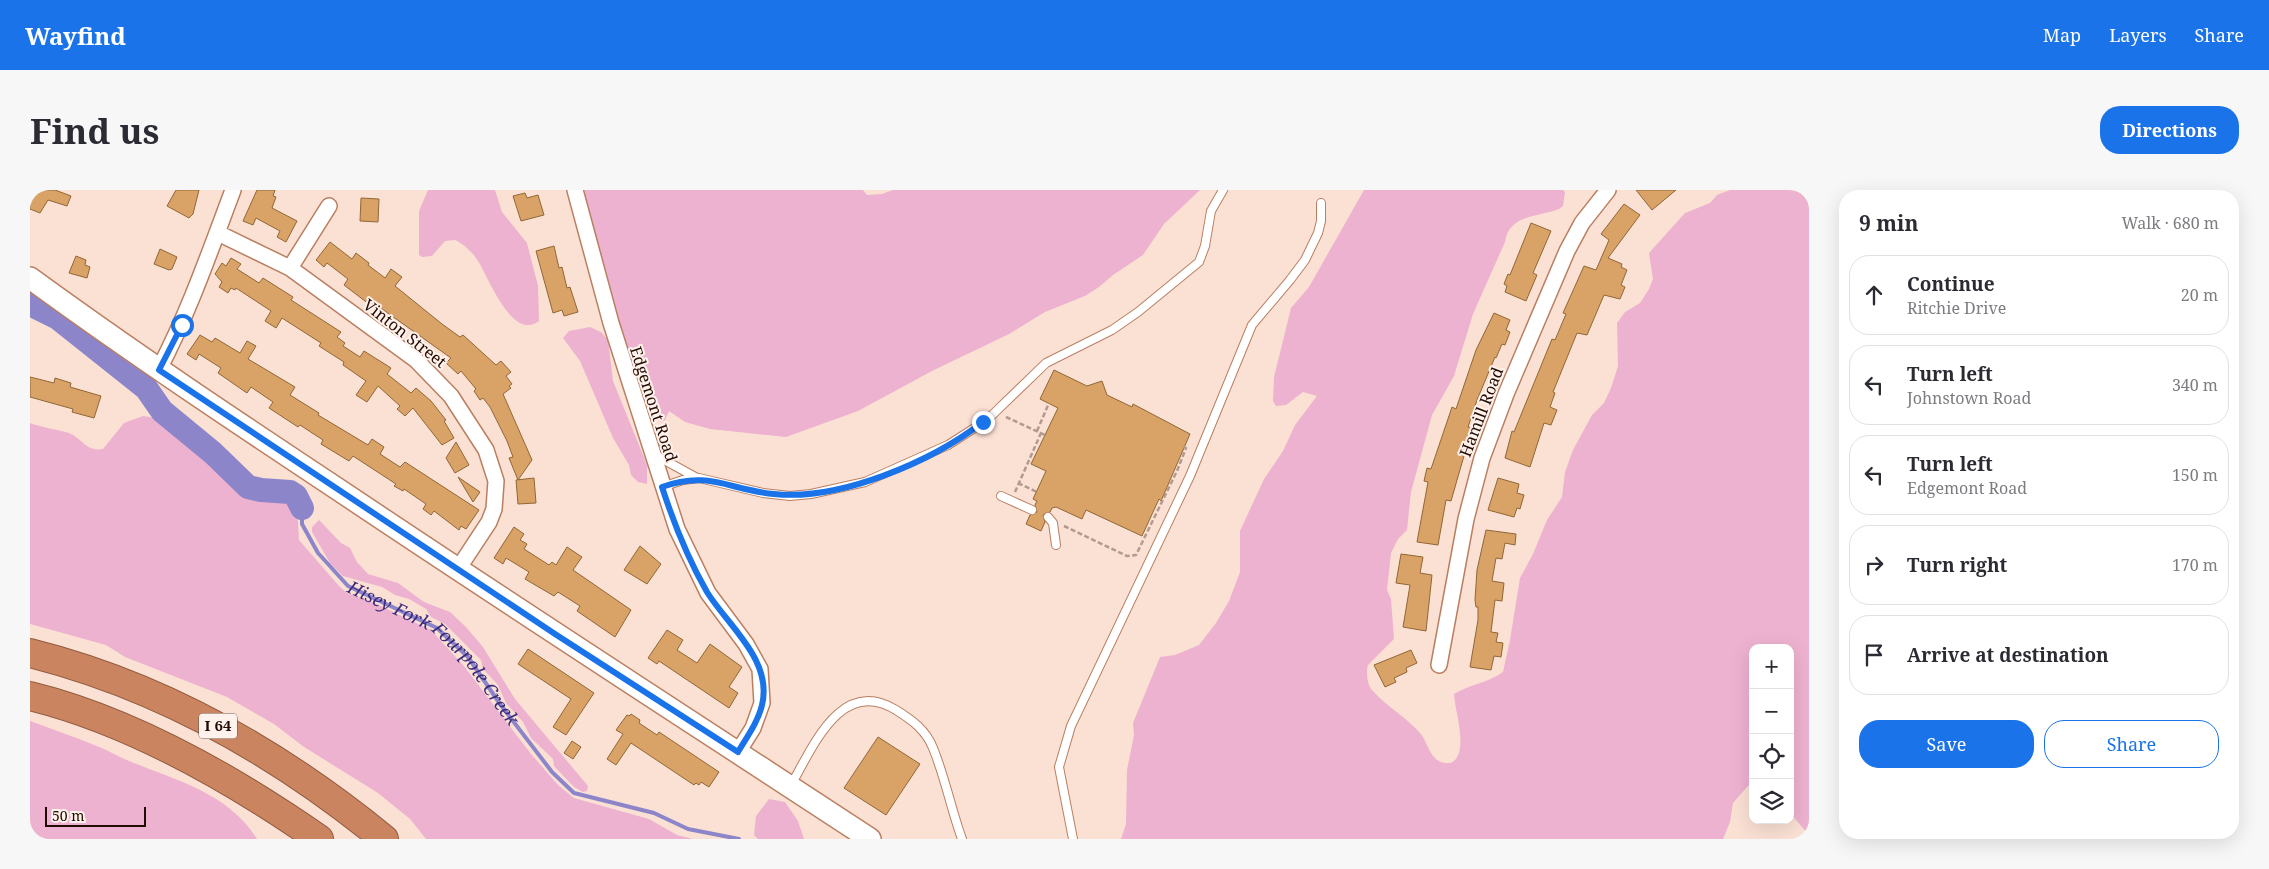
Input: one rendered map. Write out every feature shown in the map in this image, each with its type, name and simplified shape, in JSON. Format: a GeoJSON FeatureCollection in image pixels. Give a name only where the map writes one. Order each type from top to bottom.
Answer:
{"type":"FeatureCollection","features":[{"type":"Feature","properties":{"kind":"highway","name":"I 64"},"geometry":{"type":"LineString","coordinates":[[30,653],[110,678],[162,699],[219,727],[314,785],[384,839]]}},
{"type":"Feature","properties":{"kind":"highway","name":"I 64"},"geometry":{"type":"LineString","coordinates":[[30,696],[147,738],[258,796],[319,839]]}},
{"type":"Feature","properties":{"kind":"street"},"geometry":{"type":"LineString","coordinates":[[159,370],[182,325],[233,190]]}},
{"type":"Feature","properties":{"kind":"street","name":"Edgemont Road"},"geometry":{"type":"LineString","coordinates":[[575,190],[610,323],[677,529],[696,572],[760,669],[762,703],[752,728],[738,752]]}},
{"type":"Feature","properties":{"kind":"street","name":"Hamill Road"},"geometry":{"type":"LineString","coordinates":[[1439,665],[1466,519],[1491,430],[1566,251],[1582,223],[1608,190]]}},
{"type":"Feature","properties":{"kind":"street"},"geometry":{"type":"LineString","coordinates":[[290,268],[329,206]]}},
{"type":"Feature","properties":{"kind":"street","name":"Vinton Street"},"geometry":{"type":"LineString","coordinates":[[218,233],[290,268],[416,360],[451,396],[486,450],[496,481],[494,509],[489,522],[458,569]]}},
{"type":"Feature","properties":{"kind":"street"},"geometry":{"type":"LineString","coordinates":[[30,278],[159,370],[870,839]]}},
{"type":"Feature","properties":{"kind":"lane"},"geometry":{"type":"LineString","coordinates":[[651,452],[663,462],[699,478],[763,493],[802,496],[865,482],[948,445],[987,420],[1046,364],[1112,330],[1138,312],[1199,262],[1205,246],[1211,211],[1223,190]]}},
{"type":"Feature","properties":{"kind":"lane"},"geometry":{"type":"LineString","coordinates":[[1073,839],[1059,767],[1071,726],[1190,476],[1240,349],[1252,325],[1305,260],[1318,233],[1321,221],[1320,203]]}},
{"type":"Feature","properties":{"kind":"lane"},"geometry":{"type":"LineString","coordinates":[[662,487],[683,480],[699,478]]}},
{"type":"Feature","properties":{"kind":"lane"},"geometry":{"type":"LineString","coordinates":[[1001,496],[1032,510]]}},
{"type":"Feature","properties":{"kind":"lane"},"geometry":{"type":"LineString","coordinates":[[1048,517],[1053,523],[1056,546]]}},
{"type":"Feature","properties":{"kind":"lane"},"geometry":{"type":"LineString","coordinates":[[790,786],[833,717],[845,708],[857,703],[886,704],[914,722],[933,746],[962,839]]}},
{"type":"Feature","properties":{"kind":"path"},"geometry":{"type":"LineString","coordinates":[[1036,431],[1049,404]]}},
{"type":"Feature","properties":{"kind":"path"},"geometry":{"type":"LineString","coordinates":[[1004,416],[1043,434],[1018,483],[1015,490],[1017,494]]}},
{"type":"Feature","properties":{"kind":"path"},"geometry":{"type":"LineString","coordinates":[[1062,521],[1065,528],[1127,556],[1134,556],[1177,471],[1186,448],[1184,447]]}},
{"type":"Feature","properties":{"kind":"path"},"geometry":{"type":"LineString","coordinates":[[1018,483],[1037,492]]}},
{"type":"Feature","properties":{"kind":"shaded area"},"geometry":{"type":"Polygon","coordinates":[[[428,190],[495,190],[502,212],[527,243],[538,286],[539,321],[529,325],[519,323],[510,315],[476,258],[468,249],[455,240],[445,241],[432,256],[422,257],[419,255],[419,211],[428,190]]]}},
{"type":"Feature","properties":{"kind":"shaded area"},"geometry":{"type":"Polygon","coordinates":[[[583,190],[863,190],[867,195],[882,194],[893,190],[1200,190],[1164,224],[1143,255],[1085,296],[1045,312],[1009,334],[932,371],[858,411],[786,437],[710,429],[685,422],[669,411],[665,420],[661,422],[648,414],[613,308],[610,288],[598,253],[583,190]]]}},
{"type":"Feature","properties":{"kind":"shaded area"},"geometry":{"type":"Polygon","coordinates":[[[1364,190],[1563,190],[1565,192],[1563,206],[1559,209],[1519,221],[1512,226],[1508,233],[1473,314],[1454,376],[1432,415],[1411,492],[1407,530],[1398,539],[1391,553],[1387,590],[1391,599],[1394,639],[1368,665],[1368,681],[1370,688],[1378,696],[1420,733],[1436,759],[1447,763],[1454,761],[1460,748],[1460,729],[1454,694],[1503,672],[1520,578],[1533,554],[1547,520],[1562,497],[1565,472],[1573,450],[1592,415],[1604,403],[1611,388],[1618,366],[1617,323],[1625,312],[1640,303],[1649,289],[1653,279],[1649,253],[1685,213],[1710,203],[1717,195],[1730,190],[1809,190],[1809,835],[1794,818],[1794,644],[1749,644],[1749,786],[1733,803],[1730,822],[1723,839],[1121,839],[1126,824],[1127,770],[1134,735],[1133,723],[1160,657],[1175,655],[1199,645],[1216,623],[1229,601],[1240,572],[1240,531],[1264,479],[1283,451],[1295,425],[1317,396],[1303,392],[1286,405],[1276,406],[1273,401],[1274,377],[1291,308],[1309,287],[1364,190]]]}},
{"type":"Feature","properties":{"kind":"shaded area"},"geometry":{"type":"Polygon","coordinates":[[[590,327],[601,332],[608,340],[613,381],[647,465],[647,484],[638,482],[631,475],[629,465],[613,438],[580,361],[563,338],[569,331],[590,327]]]}},
{"type":"Feature","properties":{"kind":"shaded area"},"geometry":{"type":"Polygon","coordinates":[[[143,416],[158,420],[187,436],[238,484],[255,497],[286,500],[297,505],[299,540],[339,586],[347,593],[370,601],[431,630],[463,665],[531,754],[558,785],[574,798],[649,819],[677,835],[693,839],[426,839],[410,819],[378,793],[304,747],[274,724],[227,697],[125,657],[106,645],[30,624],[30,423],[69,433],[88,447],[103,449],[124,423],[143,416]]]}},
{"type":"Feature","properties":{"kind":"shaded area"},"geometry":{"type":"Polygon","coordinates":[[[319,520],[341,543],[350,548],[357,562],[368,574],[398,583],[424,602],[450,612],[466,627],[483,647],[515,699],[588,786],[587,791],[583,792],[574,787],[554,766],[553,759],[531,738],[523,722],[506,703],[498,685],[483,669],[481,660],[445,624],[431,617],[426,609],[409,599],[395,595],[382,587],[343,576],[330,563],[312,532],[312,527],[319,520]]]}},
{"type":"Feature","properties":{"kind":"shaded area"},"geometry":{"type":"Polygon","coordinates":[[[30,721],[200,790],[232,810],[257,839],[30,839],[30,721]]]}},
{"type":"Feature","properties":{"kind":"shaded area"},"geometry":{"type":"Polygon","coordinates":[[[769,799],[785,802],[798,821],[804,839],[758,839],[754,835],[756,816],[769,799]]]}},
{"type":"Feature","properties":{"kind":"building"},"geometry":{"type":"Polygon","coordinates":[[[30,190],[55,190],[71,196],[67,206],[48,200],[40,213],[30,209],[30,190]]]}},
{"type":"Feature","properties":{"kind":"building"},"geometry":{"type":"Polygon","coordinates":[[[176,190],[199,190],[193,214],[189,218],[167,206],[176,190]]]}},
{"type":"Feature","properties":{"kind":"building"},"geometry":{"type":"Polygon","coordinates":[[[257,190],[275,190],[273,196],[276,197],[272,208],[297,221],[286,242],[277,237],[280,231],[256,218],[253,225],[243,221],[257,190]]]}},
{"type":"Feature","properties":{"kind":"building"},"geometry":{"type":"Polygon","coordinates":[[[1636,190],[1676,190],[1652,210],[1636,190]]]}},
{"type":"Feature","properties":{"kind":"building"},"geometry":{"type":"Polygon","coordinates":[[[525,193],[527,198],[538,195],[544,215],[521,221],[513,196],[525,193]]]}},
{"type":"Feature","properties":{"kind":"building"},"geometry":{"type":"Polygon","coordinates":[[[361,198],[379,199],[378,222],[360,221],[361,198]]]}},
{"type":"Feature","properties":{"kind":"building"},"geometry":{"type":"Polygon","coordinates":[[[1624,204],[1640,215],[1608,258],[1622,264],[1621,267],[1627,270],[1621,285],[1625,287],[1620,299],[1604,295],[1587,335],[1577,333],[1553,392],[1555,393],[1550,407],[1557,410],[1551,425],[1544,423],[1530,467],[1505,458],[1512,431],[1514,432],[1552,339],[1555,340],[1566,314],[1563,313],[1584,266],[1596,270],[1609,240],[1601,234],[1624,204]]]}},
{"type":"Feature","properties":{"kind":"building"},"geometry":{"type":"Polygon","coordinates":[[[1531,223],[1551,231],[1533,273],[1537,275],[1526,301],[1505,292],[1507,286],[1504,284],[1508,274],[1510,275],[1531,223]]]}},
{"type":"Feature","properties":{"kind":"building"},"geometry":{"type":"Polygon","coordinates":[[[330,242],[352,259],[356,253],[385,278],[391,269],[402,277],[395,286],[460,337],[463,335],[496,365],[501,361],[511,372],[506,376],[512,384],[509,386],[511,388],[503,394],[532,460],[518,480],[509,458],[513,457],[507,441],[490,407],[483,398],[480,400],[474,391],[476,389],[461,371],[458,374],[446,363],[451,358],[375,304],[373,307],[344,285],[348,279],[327,263],[324,267],[316,260],[330,242]]]}},
{"type":"Feature","properties":{"kind":"building"},"geometry":{"type":"Polygon","coordinates":[[[554,246],[559,268],[562,267],[567,288],[570,287],[578,312],[564,316],[562,310],[553,313],[536,251],[554,246]]]}},
{"type":"Feature","properties":{"kind":"building"},"geometry":{"type":"Polygon","coordinates":[[[160,249],[177,257],[172,269],[169,270],[154,264],[160,249]]]}},
{"type":"Feature","properties":{"kind":"building"},"geometry":{"type":"Polygon","coordinates":[[[76,256],[86,260],[85,265],[90,267],[87,278],[69,273],[76,256]]]}},
{"type":"Feature","properties":{"kind":"building"},"geometry":{"type":"Polygon","coordinates":[[[231,258],[241,264],[237,269],[259,283],[263,278],[293,297],[291,300],[341,332],[337,337],[345,343],[343,346],[360,357],[364,351],[391,368],[387,374],[411,393],[416,388],[431,401],[446,420],[444,421],[454,438],[442,445],[413,408],[405,416],[397,409],[400,406],[378,386],[367,402],[356,395],[366,381],[343,365],[344,362],[319,346],[321,343],[282,318],[276,328],[265,321],[271,311],[236,288],[235,290],[231,288],[228,293],[219,287],[222,282],[215,274],[222,263],[226,266],[231,258]]]}},
{"type":"Feature","properties":{"kind":"building"},"geometry":{"type":"Polygon","coordinates":[[[1494,313],[1510,320],[1506,330],[1510,332],[1505,345],[1502,344],[1495,357],[1477,400],[1468,427],[1472,428],[1451,501],[1446,500],[1438,545],[1417,542],[1428,482],[1424,481],[1427,468],[1431,469],[1452,407],[1456,409],[1476,350],[1494,313]]]}},
{"type":"Feature","properties":{"kind":"building"},"geometry":{"type":"Polygon","coordinates":[[[200,335],[212,342],[215,338],[240,353],[247,341],[256,346],[248,359],[295,387],[290,395],[319,413],[318,415],[368,445],[372,439],[384,447],[380,454],[400,467],[405,462],[479,510],[466,529],[461,526],[459,530],[434,511],[431,515],[423,509],[426,504],[404,489],[403,491],[394,486],[396,484],[353,456],[349,461],[321,444],[323,440],[300,425],[298,427],[269,408],[273,402],[251,387],[247,393],[218,373],[221,368],[199,354],[196,360],[187,354],[200,335]]]}},
{"type":"Feature","properties":{"kind":"building"},"geometry":{"type":"Polygon","coordinates":[[[1054,370],[1087,386],[1102,381],[1107,395],[1132,407],[1133,404],[1190,434],[1161,501],[1159,499],[1142,536],[1086,510],[1082,519],[1056,507],[1052,508],[1050,512],[1043,515],[1045,522],[1041,531],[1026,524],[1030,515],[1037,512],[1035,505],[1037,501],[1033,499],[1046,471],[1031,464],[1058,408],[1040,399],[1054,370]]]}},
{"type":"Feature","properties":{"kind":"building"},"geometry":{"type":"Polygon","coordinates":[[[30,377],[54,383],[55,378],[71,383],[70,387],[101,396],[94,418],[72,412],[73,409],[30,397],[30,377]]]}},
{"type":"Feature","properties":{"kind":"building"},"geometry":{"type":"Polygon","coordinates":[[[456,442],[469,465],[455,473],[446,458],[456,442]]]}},
{"type":"Feature","properties":{"kind":"building"},"geometry":{"type":"Polygon","coordinates":[[[458,477],[480,492],[473,502],[458,477]]]}},
{"type":"Feature","properties":{"kind":"building"},"geometry":{"type":"Polygon","coordinates":[[[534,478],[536,503],[518,504],[516,480],[534,478]]]}},
{"type":"Feature","properties":{"kind":"building"},"geometry":{"type":"Polygon","coordinates":[[[1498,478],[1519,484],[1517,493],[1524,495],[1520,509],[1517,508],[1514,517],[1488,510],[1498,478]]]}},
{"type":"Feature","properties":{"kind":"building"},"geometry":{"type":"Polygon","coordinates":[[[514,527],[524,534],[520,540],[527,544],[524,549],[549,565],[552,562],[556,565],[567,547],[582,557],[573,570],[631,610],[615,637],[577,611],[580,606],[558,592],[554,596],[525,579],[529,572],[506,558],[503,564],[494,558],[514,527]]]}},
{"type":"Feature","properties":{"kind":"building"},"geometry":{"type":"Polygon","coordinates":[[[1486,530],[1516,534],[1515,545],[1505,543],[1502,559],[1496,558],[1492,581],[1504,583],[1502,601],[1495,600],[1491,632],[1498,633],[1496,642],[1503,643],[1501,657],[1494,656],[1491,670],[1470,667],[1478,620],[1478,607],[1476,607],[1475,600],[1477,570],[1486,530]]]}},
{"type":"Feature","properties":{"kind":"building"},"geometry":{"type":"Polygon","coordinates":[[[640,546],[661,564],[647,584],[624,570],[640,546]]]}},
{"type":"Feature","properties":{"kind":"building"},"geometry":{"type":"Polygon","coordinates":[[[1401,554],[1423,557],[1420,573],[1432,575],[1426,631],[1403,627],[1410,585],[1396,583],[1401,554]]]}},
{"type":"Feature","properties":{"kind":"building"},"geometry":{"type":"Polygon","coordinates":[[[667,630],[683,640],[677,650],[697,663],[710,644],[742,667],[729,687],[738,693],[729,708],[659,661],[657,664],[648,658],[667,630]]]}},
{"type":"Feature","properties":{"kind":"building"},"geometry":{"type":"Polygon","coordinates":[[[528,649],[594,693],[566,735],[553,727],[571,699],[518,664],[528,649]]]}},
{"type":"Feature","properties":{"kind":"building"},"geometry":{"type":"Polygon","coordinates":[[[1411,650],[1417,663],[1406,668],[1407,672],[1394,678],[1396,682],[1385,687],[1374,665],[1411,650]]]}},
{"type":"Feature","properties":{"kind":"building"},"geometry":{"type":"Polygon","coordinates":[[[631,714],[640,720],[639,723],[657,735],[659,732],[719,772],[709,787],[701,782],[699,785],[696,783],[694,785],[631,743],[616,765],[607,759],[623,734],[616,730],[627,715],[631,714]]]}},
{"type":"Feature","properties":{"kind":"building"},"geometry":{"type":"Polygon","coordinates":[[[878,737],[920,764],[886,815],[844,788],[878,737]]]}},
{"type":"Feature","properties":{"kind":"building"},"geometry":{"type":"Polygon","coordinates":[[[572,741],[581,747],[573,759],[564,753],[572,741]]]}},
{"type":"Feature","properties":{"kind":"waterway","name":"Hisey Fork Fourpole Creek"},"geometry":{"type":"LineString","coordinates":[[30,304],[58,318],[146,388],[162,411],[213,453],[248,487],[290,492],[296,496],[302,508]]}},
{"type":"Feature","properties":{"kind":"waterway","name":"Hisey Fork Fourpole Creek"},"geometry":{"type":"LineString","coordinates":[[302,508],[302,524],[318,553],[348,586],[437,628],[468,657],[500,704],[552,772],[574,793],[654,813],[688,829],[739,839]]}},
{"type":"Feature","properties":{"kind":"route"},"geometry":{"type":"LineString","coordinates":[[182,325],[159,370],[555,634],[738,752],[752,728],[762,703],[763,692],[760,669],[746,644],[723,615],[696,572],[685,550],[662,487],[683,480],[699,478],[763,493],[790,496],[802,496],[839,489],[865,482],[912,462],[948,445],[983,422]]}}]}
